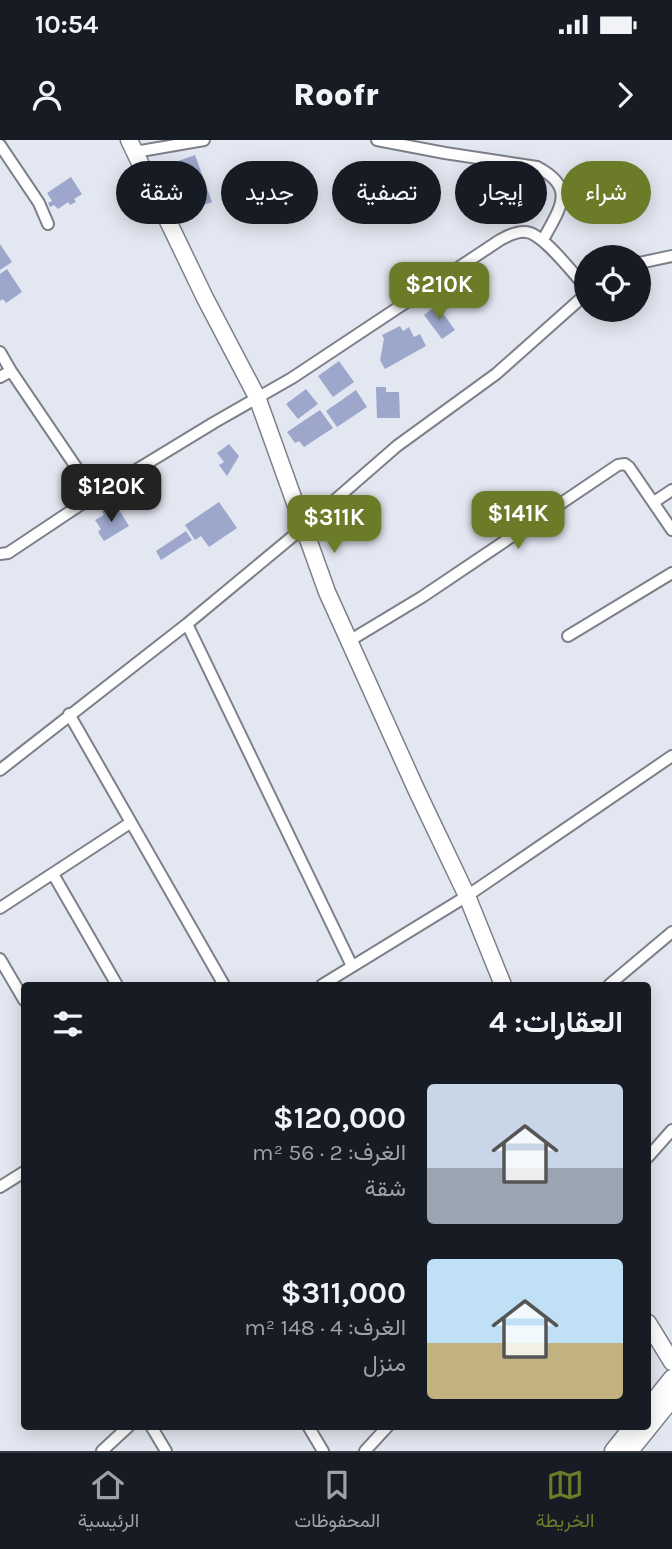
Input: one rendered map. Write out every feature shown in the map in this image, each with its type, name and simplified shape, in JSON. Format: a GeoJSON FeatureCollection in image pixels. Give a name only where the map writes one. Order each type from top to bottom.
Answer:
{"type":"FeatureCollection","features":[{"type":"Feature","properties":{"kind":"street"},"geometry":{"type":"LineString","coordinates":[[204,140],[132,146],[205,298],[257,397],[327,592],[467,896],[502,982]]}},
{"type":"Feature","properties":{"kind":"street"},"geometry":{"type":"LineString","coordinates":[[377,140],[537,167],[550,174],[558,183],[562,196],[561,205],[543,240]]}},
{"type":"Feature","properties":{"kind":"street"},"geometry":{"type":"LineString","coordinates":[[0,145],[39,203],[48,224]]}},
{"type":"Feature","properties":{"kind":"street"},"geometry":{"type":"LineString","coordinates":[[0,554],[8,553],[95,495],[303,371],[500,240],[517,233],[531,233],[543,240],[574,274]]}},
{"type":"Feature","properties":{"kind":"street"},"geometry":{"type":"LineString","coordinates":[[651,260],[672,256]]}},
{"type":"Feature","properties":{"kind":"street"},"geometry":{"type":"LineString","coordinates":[[0,770],[187,624],[397,446],[496,374],[574,305]]}},
{"type":"Feature","properties":{"kind":"street"},"geometry":{"type":"LineString","coordinates":[[0,352],[95,495]]}},
{"type":"Feature","properties":{"kind":"street"},"geometry":{"type":"LineString","coordinates":[[0,377],[11,371]]}},
{"type":"Feature","properties":{"kind":"street"},"geometry":{"type":"LineString","coordinates":[[349,641],[422,597],[618,465],[625,464],[629,467],[672,530]]}},
{"type":"Feature","properties":{"kind":"street"},"geometry":{"type":"LineString","coordinates":[[654,502],[672,490]]}},
{"type":"Feature","properties":{"kind":"street"},"geometry":{"type":"LineString","coordinates":[[568,636],[672,572]]}},
{"type":"Feature","properties":{"kind":"street"},"geometry":{"type":"LineString","coordinates":[[187,624],[352,966]]}},
{"type":"Feature","properties":{"kind":"street"},"geometry":{"type":"LineString","coordinates":[[69,714],[222,982]]}},
{"type":"Feature","properties":{"kind":"street"},"geometry":{"type":"LineString","coordinates":[[327,982],[467,896],[672,756]]}},
{"type":"Feature","properties":{"kind":"street"},"geometry":{"type":"LineString","coordinates":[[0,908],[130,823]]}},
{"type":"Feature","properties":{"kind":"street"},"geometry":{"type":"LineString","coordinates":[[53,874],[115,982]]}},
{"type":"Feature","properties":{"kind":"street"},"geometry":{"type":"LineString","coordinates":[[613,982],[672,932]]}},
{"type":"Feature","properties":{"kind":"street"},"geometry":{"type":"LineString","coordinates":[[0,959],[21,995]]}},
{"type":"Feature","properties":{"kind":"street"},"geometry":{"type":"LineString","coordinates":[[651,1154],[672,1130]]}},
{"type":"Feature","properties":{"kind":"street"},"geometry":{"type":"LineString","coordinates":[[0,1187],[21,1174]]}},
{"type":"Feature","properties":{"kind":"street"},"geometry":{"type":"LineString","coordinates":[[651,1328],[672,1362]]}},
{"type":"Feature","properties":{"kind":"street"},"geometry":{"type":"LineString","coordinates":[[651,1420],[663,1403],[672,1378]]}},
{"type":"Feature","properties":{"kind":"street"},"geometry":{"type":"LineString","coordinates":[[102,1451],[125,1430]]}},
{"type":"Feature","properties":{"kind":"street"},"geometry":{"type":"LineString","coordinates":[[154,1430],[166,1451]]}},
{"type":"Feature","properties":{"kind":"street"},"geometry":{"type":"LineString","coordinates":[[310,1430],[323,1451]]}},
{"type":"Feature","properties":{"kind":"street"},"geometry":{"type":"LineString","coordinates":[[365,1451],[384,1430]]}},
{"type":"Feature","properties":{"kind":"street"},"geometry":{"type":"LineString","coordinates":[[613,1451],[630,1430]]}},
{"type":"Feature","properties":{"kind":"street"},"geometry":{"type":"LineString","coordinates":[[630,1451],[644,1430]]}},
{"type":"Feature","properties":{"kind":"building"},"geometry":{"type":"Polygon","coordinates":[[[195,155],[197,161],[178,161],[195,155]]]}},
{"type":"Feature","properties":{"kind":"building"},"geometry":{"type":"Polygon","coordinates":[[[71,177],[82,194],[70,205],[68,202],[58,209],[54,205],[50,207],[48,203],[52,201],[47,193],[71,177]]]}},
{"type":"Feature","properties":{"kind":"building"},"geometry":{"type":"Polygon","coordinates":[[[207,188],[212,202],[207,204],[207,188]]]}},
{"type":"Feature","properties":{"kind":"building"},"geometry":{"type":"Polygon","coordinates":[[[0,244],[12,262],[0,270],[0,244]]]}},
{"type":"Feature","properties":{"kind":"building"},"geometry":{"type":"Polygon","coordinates":[[[7,269],[22,292],[6,303],[3,299],[0,301],[0,274],[7,269]]]}},
{"type":"Feature","properties":{"kind":"building"},"geometry":{"type":"Polygon","coordinates":[[[437,305],[455,330],[442,339],[424,315],[437,305]]]}},
{"type":"Feature","properties":{"kind":"building"},"geometry":{"type":"Polygon","coordinates":[[[400,326],[403,331],[409,327],[414,337],[420,334],[426,346],[385,369],[380,360],[384,339],[382,335],[400,326]]]}},
{"type":"Feature","properties":{"kind":"building"},"geometry":{"type":"Polygon","coordinates":[[[339,361],[354,382],[333,397],[318,376],[339,361]]]}},
{"type":"Feature","properties":{"kind":"building"},"geometry":{"type":"Polygon","coordinates":[[[376,387],[386,387],[386,392],[399,392],[400,418],[377,418],[376,387]]]}},
{"type":"Feature","properties":{"kind":"building"},"geometry":{"type":"Polygon","coordinates":[[[306,389],[318,404],[298,419],[286,404],[306,389]]]}},
{"type":"Feature","properties":{"kind":"building"},"geometry":{"type":"Polygon","coordinates":[[[356,390],[367,407],[337,427],[326,411],[356,390]]]}},
{"type":"Feature","properties":{"kind":"building"},"geometry":{"type":"Polygon","coordinates":[[[320,410],[333,428],[304,447],[299,441],[295,443],[287,432],[320,410]]]}},
{"type":"Feature","properties":{"kind":"building"},"geometry":{"type":"Polygon","coordinates":[[[229,444],[239,456],[227,476],[219,465],[224,462],[217,453],[229,444]]]}},
{"type":"Feature","properties":{"kind":"building"},"geometry":{"type":"Polygon","coordinates":[[[219,502],[237,528],[209,547],[201,536],[195,540],[185,525],[219,502]]]}},
{"type":"Feature","properties":{"kind":"building"},"geometry":{"type":"Polygon","coordinates":[[[106,508],[109,513],[118,508],[129,526],[104,541],[95,520],[104,515],[102,511],[106,508]]]}},
{"type":"Feature","properties":{"kind":"building"},"geometry":{"type":"Polygon","coordinates":[[[186,531],[192,540],[161,560],[156,551],[186,531]]]}}]}
